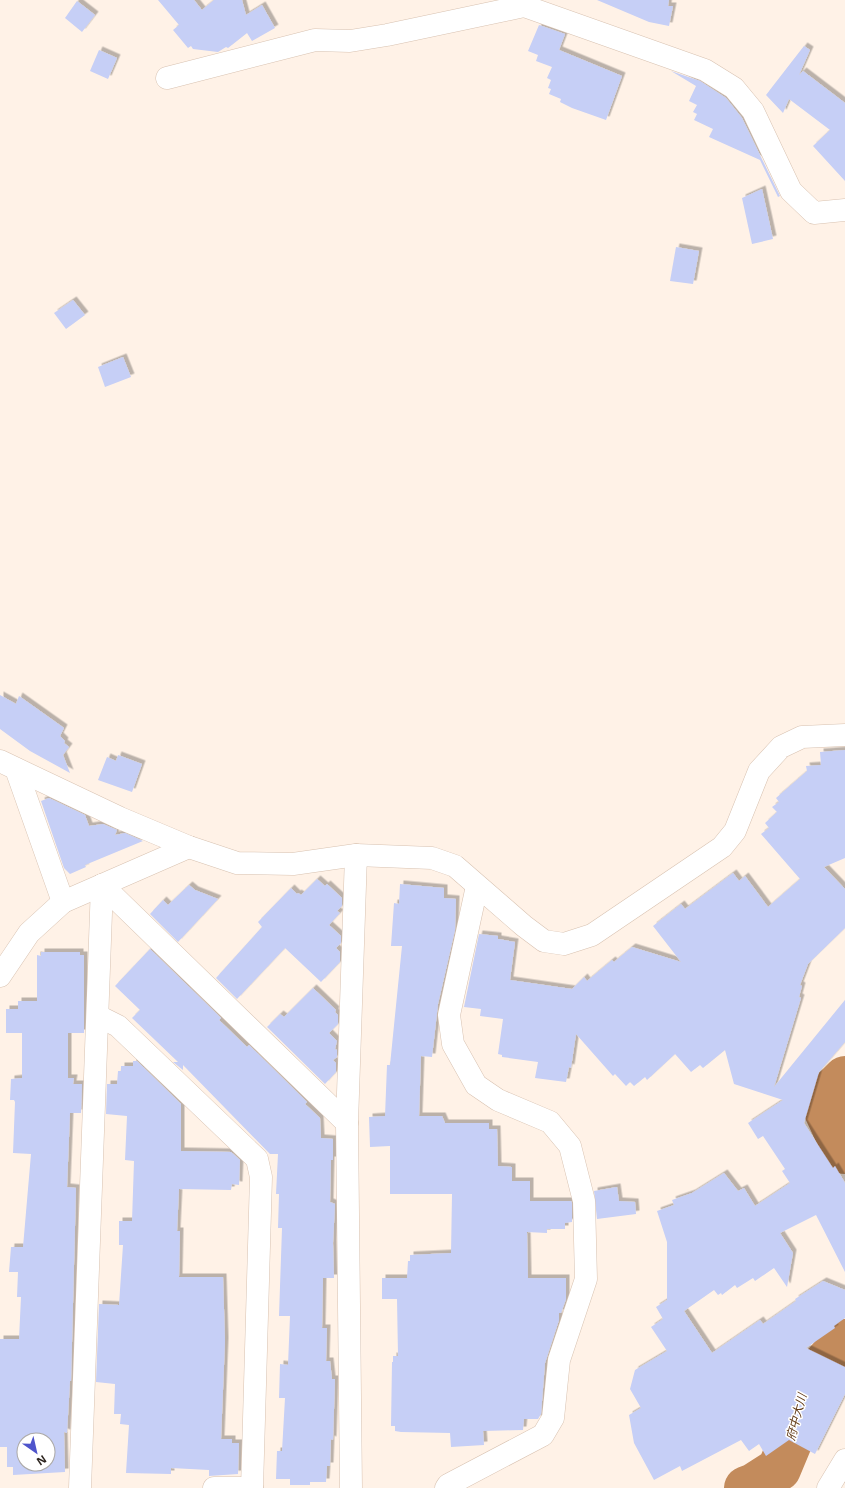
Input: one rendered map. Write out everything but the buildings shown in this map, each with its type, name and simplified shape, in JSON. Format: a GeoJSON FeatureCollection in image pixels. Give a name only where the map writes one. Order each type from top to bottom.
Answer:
{"type":"FeatureCollection","features":[{"type":"Feature","properties":{"kind":"street"},"geometry":{"type":"LineString","coordinates":[[167,78],[315,40],[350,41],[387,35],[524,6],[705,70],[734,88],[753,111],[791,191],[814,213],[845,210]]}},
{"type":"Feature","properties":{"kind":"street"},"geometry":{"type":"LineString","coordinates":[[8,765],[120,818],[189,847],[237,863],[293,864],[356,855],[432,858],[455,866],[544,941],[564,944],[592,935],[722,846],[734,831],[760,771],[781,747],[802,737],[845,735]]}},
{"type":"Feature","properties":{"kind":"street"},"geometry":{"type":"LineString","coordinates":[[8,765],[63,902]]}},
{"type":"Feature","properties":{"kind":"street"},"geometry":{"type":"LineString","coordinates":[[0,976],[29,933],[63,902],[189,847]]}},
{"type":"Feature","properties":{"kind":"street"},"geometry":{"type":"LineString","coordinates":[[351,1488],[347,1123],[356,855]]}},
{"type":"Feature","properties":{"kind":"street"},"geometry":{"type":"LineString","coordinates":[[80,1488],[102,885]]}},
{"type":"Feature","properties":{"kind":"street"},"geometry":{"type":"LineString","coordinates":[[102,885],[347,1123]]}},
{"type":"Feature","properties":{"kind":"street"},"geometry":{"type":"LineString","coordinates":[[446,1488],[448,1485],[543,1435],[553,1418],[559,1360],[586,1279],[584,1201],[570,1146],[550,1122],[498,1100],[476,1085],[453,1044],[449,1015],[477,886]]}},
{"type":"Feature","properties":{"kind":"street"},"geometry":{"type":"LineString","coordinates":[[98,1016],[118,1026],[257,1159],[261,1177],[252,1488],[214,1488]]}},
{"type":"Feature","properties":{"kind":"street"},"geometry":{"type":"LineString","coordinates":[[828,1488],[845,1460]]}},
{"type":"Feature","properties":{"kind":"waterway","name":"府中大川"},"geometry":{"type":"LineString","coordinates":[[845,1078],[835,1088],[825,1109],[845,1152]]}},
{"type":"Feature","properties":{"kind":"waterway","name":"府中大川"},"geometry":{"type":"LineString","coordinates":[[746,1488],[754,1485],[779,1469],[794,1433],[804,1387],[845,1341]]}}]}
